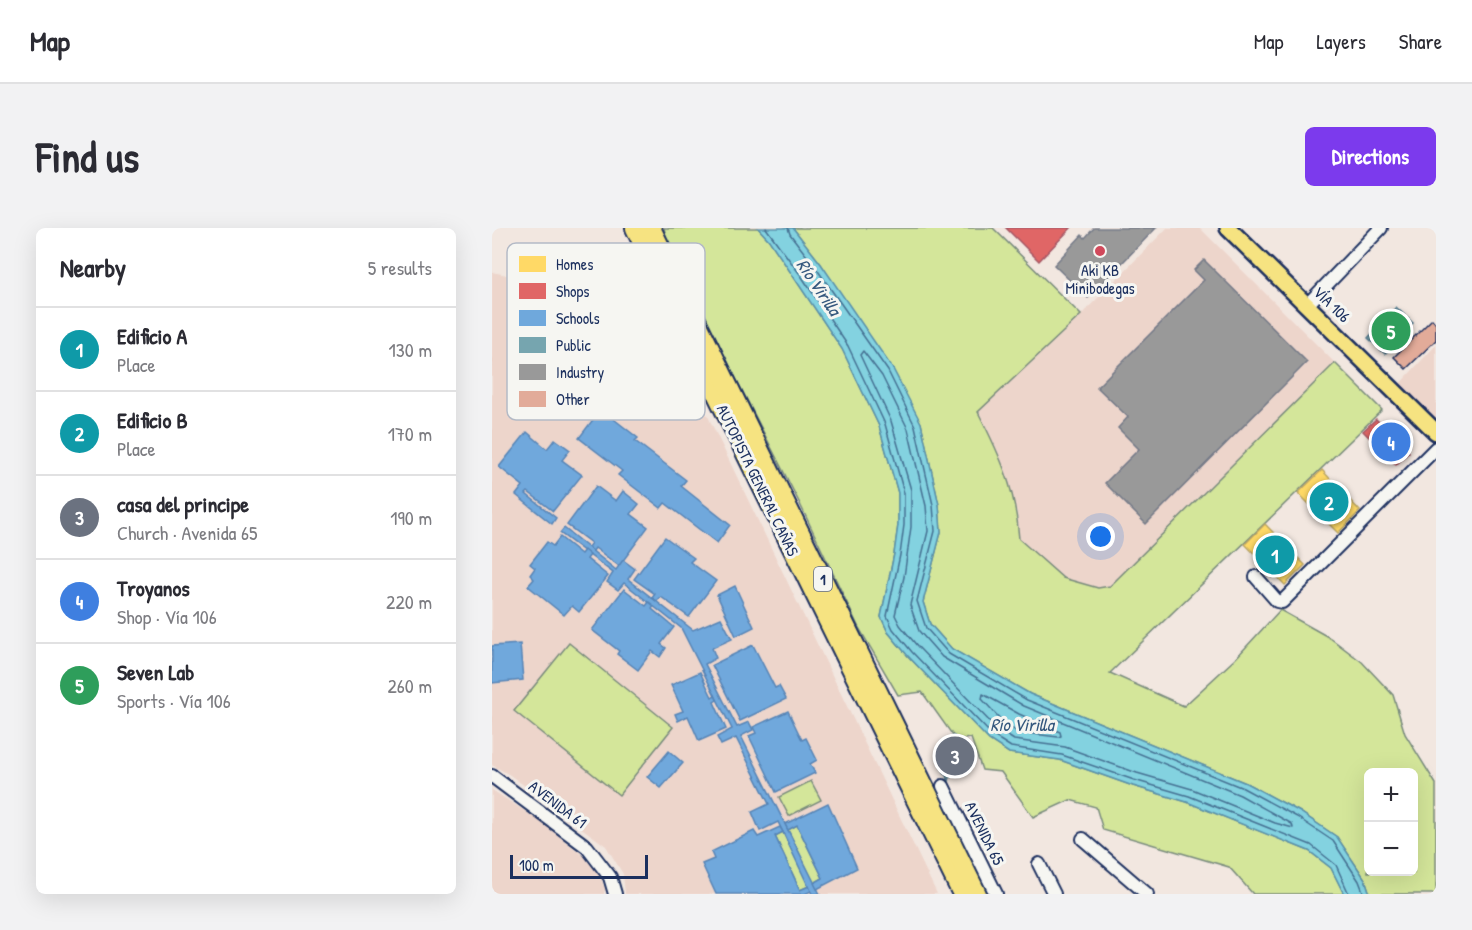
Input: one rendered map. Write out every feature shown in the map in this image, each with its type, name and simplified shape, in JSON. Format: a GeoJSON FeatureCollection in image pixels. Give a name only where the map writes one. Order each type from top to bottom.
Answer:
{"type":"FeatureCollection","features":[{"type":"Feature","properties":{"kind":"highway","name":"AUTOPISTA GENERAL CAÑAS"},"geometry":{"type":"LineString","coordinates":[[635,228],[645,243]]}},
{"type":"Feature","properties":{"kind":"highway","name":"AUTOPISTA GENERAL CAÑAS"},"geometry":{"type":"LineString","coordinates":[[651,228],[655,243]]}},
{"type":"Feature","properties":{"kind":"highway","name":"AUTOPISTA GENERAL CAÑAS"},"geometry":{"type":"LineString","coordinates":[[705,353],[977,894]]}},
{"type":"Feature","properties":{"kind":"highway","name":"AUTOPISTA GENERAL CAÑAS"},"geometry":{"type":"LineString","coordinates":[[705,357],[962,894]]}},
{"type":"Feature","properties":{"kind":"main road","name":"VÍA 106"},"geometry":{"type":"LineString","coordinates":[[1228,228],[1436,432]]}},
{"type":"Feature","properties":{"kind":"street"},"geometry":{"type":"LineString","coordinates":[[1307,305],[1381,228]]}},
{"type":"Feature","properties":{"kind":"street"},"geometry":{"type":"LineString","coordinates":[[1256,577],[1277,601],[1282,602],[1436,448]]}},
{"type":"Feature","properties":{"kind":"street","name":"AVENIDA 61"},"geometry":{"type":"LineString","coordinates":[[492,776],[587,847],[610,877],[615,894]]}},
{"type":"Feature","properties":{"kind":"street","name":"AVENIDA 65"},"geometry":{"type":"LineString","coordinates":[[944,786],[996,894]]}},
{"type":"Feature","properties":{"kind":"street"},"geometry":{"type":"LineString","coordinates":[[1083,839],[1147,894]]}},
{"type":"Feature","properties":{"kind":"street"},"geometry":{"type":"LineString","coordinates":[[1039,864],[1054,894]]}},
{"type":"Feature","properties":{"kind":"shaded area"},"geometry":{"type":"Polygon","coordinates":[[[1167,228],[1200,228],[1335,363],[1110,586],[1098,588],[1063,578],[1019,539],[1017,512],[978,412],[1081,315],[1167,228]]]}},
{"type":"Feature","properties":{"kind":"shaded area"},"geometry":{"type":"Polygon","coordinates":[[[492,272],[507,275],[507,420],[705,420],[705,410],[937,894],[625,894],[623,874],[606,846],[510,775],[492,765],[492,272]]]}},
{"type":"Feature","properties":{"kind":"shaded area"},"geometry":{"type":"Polygon","coordinates":[[[1436,345],[1436,432],[1394,390],[1436,345]]]}},
{"type":"Feature","properties":{"kind":"shaded area"},"geometry":{"type":"Polygon","coordinates":[[[492,790],[537,819],[584,856],[599,873],[605,889],[604,894],[492,894],[492,790]]]}},
{"type":"Feature","properties":{"kind":"green space"},"geometry":{"type":"Polygon","coordinates":[[[664,228],[758,228],[769,240],[842,349],[879,426],[898,493],[898,525],[881,617],[888,632],[908,656],[989,740],[1009,753],[1060,760],[1187,802],[1309,851],[1331,868],[1344,894],[1253,894],[1229,867],[1103,830],[1096,807],[1070,800],[1033,817],[1001,772],[982,770],[971,738],[956,740],[922,692],[898,695],[859,628],[799,502],[705,318],[705,243],[668,243],[664,228]]]}},
{"type":"Feature","properties":{"kind":"green space"},"geometry":{"type":"Polygon","coordinates":[[[793,228],[993,228],[1081,315],[978,412],[1006,473],[1011,489],[1019,539],[1063,578],[1098,588],[1110,586],[1335,363],[1382,410],[1110,673],[1184,706],[1235,659],[1280,610],[1330,638],[1362,662],[1393,695],[1405,734],[1436,784],[1436,894],[1370,894],[1365,879],[1337,837],[1300,812],[1246,783],[1030,694],[952,649],[930,624],[923,602],[941,532],[939,505],[921,423],[821,264],[793,228]]]}},
{"type":"Feature","properties":{"kind":"green space"},"geometry":{"type":"Polygon","coordinates":[[[569,643],[673,727],[619,795],[514,711],[569,643]]]}},
{"type":"Feature","properties":{"kind":"green space"},"geometry":{"type":"Polygon","coordinates":[[[811,781],[821,800],[789,816],[779,797],[811,781]]]}},
{"type":"Feature","properties":{"kind":"green space"},"geometry":{"type":"Polygon","coordinates":[[[797,825],[823,878],[814,883],[788,830],[797,825]]]}},
{"type":"Feature","properties":{"kind":"green space"},"geometry":{"type":"Polygon","coordinates":[[[783,832],[809,886],[800,890],[775,836],[783,832]]]}},
{"type":"Feature","properties":{"kind":"water","name":"Río Virilla"},"geometry":{"type":"Polygon","coordinates":[[[758,228],[793,228],[821,264],[893,369],[921,423],[939,505],[941,532],[923,602],[930,624],[952,649],[1030,694],[1246,783],[1300,812],[1337,837],[1365,879],[1370,894],[1344,894],[1331,868],[1309,851],[1187,802],[1060,760],[1009,753],[989,740],[908,656],[888,632],[881,617],[898,525],[898,493],[879,426],[842,349],[769,240],[758,228]]]}},
{"type":"Feature","properties":{"kind":"building: Homes"},"geometry":{"type":"Polygon","coordinates":[[[1322,470],[1360,511],[1338,533],[1298,493],[1322,470]]]}},
{"type":"Feature","properties":{"kind":"building: Homes"},"geometry":{"type":"Polygon","coordinates":[[[1265,524],[1305,565],[1285,585],[1245,544],[1265,524]]]}},
{"type":"Feature","properties":{"kind":"building: Shops"},"geometry":{"type":"Polygon","coordinates":[[[1006,228],[1071,228],[1039,261],[1006,228]]]}},
{"type":"Feature","properties":{"kind":"building: Shops"},"geometry":{"type":"Polygon","coordinates":[[[1376,419],[1409,452],[1396,465],[1363,431],[1376,419]]]}},
{"type":"Feature","properties":{"kind":"building: Schools"},"geometry":{"type":"Polygon","coordinates":[[[593,420],[615,420],[638,438],[635,441],[686,480],[681,486],[730,525],[717,543],[665,503],[661,508],[618,475],[622,471],[579,438],[593,420]]]}},
{"type":"Feature","properties":{"kind":"building: Schools"},"geometry":{"type":"Polygon","coordinates":[[[527,432],[547,449],[555,439],[570,450],[562,460],[582,475],[553,511],[528,492],[526,494],[556,518],[552,524],[516,495],[523,486],[499,467],[527,432]]]}},
{"type":"Feature","properties":{"kind":"building: Schools"},"geometry":{"type":"Polygon","coordinates":[[[596,486],[616,501],[623,491],[639,504],[631,514],[648,527],[619,566],[595,548],[593,551],[588,547],[591,543],[567,525],[596,486]]]}},
{"type":"Feature","properties":{"kind":"building: Schools"},"geometry":{"type":"Polygon","coordinates":[[[564,528],[616,570],[623,560],[635,569],[628,579],[693,630],[721,618],[732,639],[712,648],[716,658],[705,664],[737,727],[749,722],[753,730],[741,736],[820,894],[812,894],[778,822],[760,831],[752,812],[769,804],[736,738],[721,745],[717,737],[732,729],[681,628],[624,583],[618,590],[607,582],[613,573],[560,533],[564,528]]]}},
{"type":"Feature","properties":{"kind":"building: Schools"},"geometry":{"type":"Polygon","coordinates":[[[560,537],[581,554],[584,550],[590,555],[587,559],[608,576],[579,612],[572,606],[564,615],[528,586],[534,579],[530,575],[535,568],[530,564],[547,542],[553,546],[560,537]]]}},
{"type":"Feature","properties":{"kind":"building: Schools"},"geometry":{"type":"Polygon","coordinates":[[[665,537],[694,558],[690,562],[716,581],[689,617],[661,597],[657,601],[652,598],[655,594],[634,579],[665,537]]]}},
{"type":"Feature","properties":{"kind":"building: Schools"},"geometry":{"type":"Polygon","coordinates":[[[735,586],[754,627],[736,636],[717,595],[735,586]]]}},
{"type":"Feature","properties":{"kind":"building: Schools"},"geometry":{"type":"Polygon","coordinates":[[[624,589],[646,606],[649,602],[654,606],[652,609],[674,627],[661,644],[666,648],[660,657],[652,651],[638,670],[617,654],[619,651],[592,630],[624,589]]]}},
{"type":"Feature","properties":{"kind":"building: Schools"},"geometry":{"type":"Polygon","coordinates":[[[520,644],[523,680],[492,683],[492,646],[520,644]]]}},
{"type":"Feature","properties":{"kind":"building: Schools"},"geometry":{"type":"Polygon","coordinates":[[[753,645],[775,688],[779,686],[786,699],[740,721],[712,665],[753,645]]]}},
{"type":"Feature","properties":{"kind":"building: Schools"},"geometry":{"type":"Polygon","coordinates":[[[700,672],[712,697],[715,695],[717,700],[714,702],[726,729],[699,741],[688,716],[678,721],[675,714],[683,711],[671,685],[700,672]]]}},
{"type":"Feature","properties":{"kind":"building: Schools"},"geometry":{"type":"Polygon","coordinates":[[[788,711],[802,740],[806,738],[817,760],[810,764],[815,773],[776,792],[749,736],[756,733],[753,727],[788,711]]]}},
{"type":"Feature","properties":{"kind":"building: Schools"},"geometry":{"type":"Polygon","coordinates":[[[669,751],[683,763],[661,788],[647,777],[669,751]]]}},
{"type":"Feature","properties":{"kind":"building: Schools"},"geometry":{"type":"Polygon","coordinates":[[[828,803],[857,868],[817,889],[814,883],[823,878],[797,825],[788,830],[785,824],[828,803]]]}},
{"type":"Feature","properties":{"kind":"building: Schools"},"geometry":{"type":"Polygon","coordinates":[[[780,827],[783,832],[775,836],[800,890],[809,886],[811,891],[805,894],[716,894],[702,864],[714,859],[711,852],[754,831],[758,837],[780,827]]]}},
{"type":"Feature","properties":{"kind":"building: Public"},"geometry":{"type":"Polygon","coordinates":[[[1396,307],[1413,323],[1385,354],[1368,338],[1396,307]]]}},
{"type":"Feature","properties":{"kind":"building: Public"},"geometry":{"type":"Polygon","coordinates":[[[954,736],[969,768],[950,777],[949,782],[939,761],[948,757],[941,742],[954,736]]]}},
{"type":"Feature","properties":{"kind":"building: Industry","name":"Aki KB Minibodegas"},"geometry":{"type":"Polygon","coordinates":[[[1094,228],[1156,228],[1088,298],[1054,265],[1082,235],[1085,238],[1094,228]]]}},
{"type":"Feature","properties":{"kind":"building: Industry"},"geometry":{"type":"Polygon","coordinates":[[[1204,260],[1307,362],[1146,524],[1105,483],[1139,449],[1118,428],[1128,417],[1097,387],[1204,280],[1194,270],[1204,260]]]}},
{"type":"Feature","properties":{"kind":"building: Other"},"geometry":{"type":"Polygon","coordinates":[[[1432,319],[1436,324],[1436,340],[1406,369],[1394,357],[1432,319]]]}},
{"type":"Feature","properties":{"kind":"place","name":"Aki KB Minibodegas"},"geometry":{"type":"Point","coordinates":[1100,251]}},
{"type":"Feature","properties":{"kind":"place","name":"Seven Lab"},"geometry":{"type":"Point","coordinates":[1391,331]}},
{"type":"Feature","properties":{"kind":"place","name":"Troyanos"},"geometry":{"type":"Point","coordinates":[1391,442]}},
{"type":"Feature","properties":{"kind":"place","name":"Edificio B"},"geometry":{"type":"Point","coordinates":[1329,502]}},
{"type":"Feature","properties":{"kind":"place","name":"Edificio A"},"geometry":{"type":"Point","coordinates":[1275,555]}},
{"type":"Feature","properties":{"kind":"place","name":"casa del principe"},"geometry":{"type":"Point","coordinates":[955,756]}}]}
